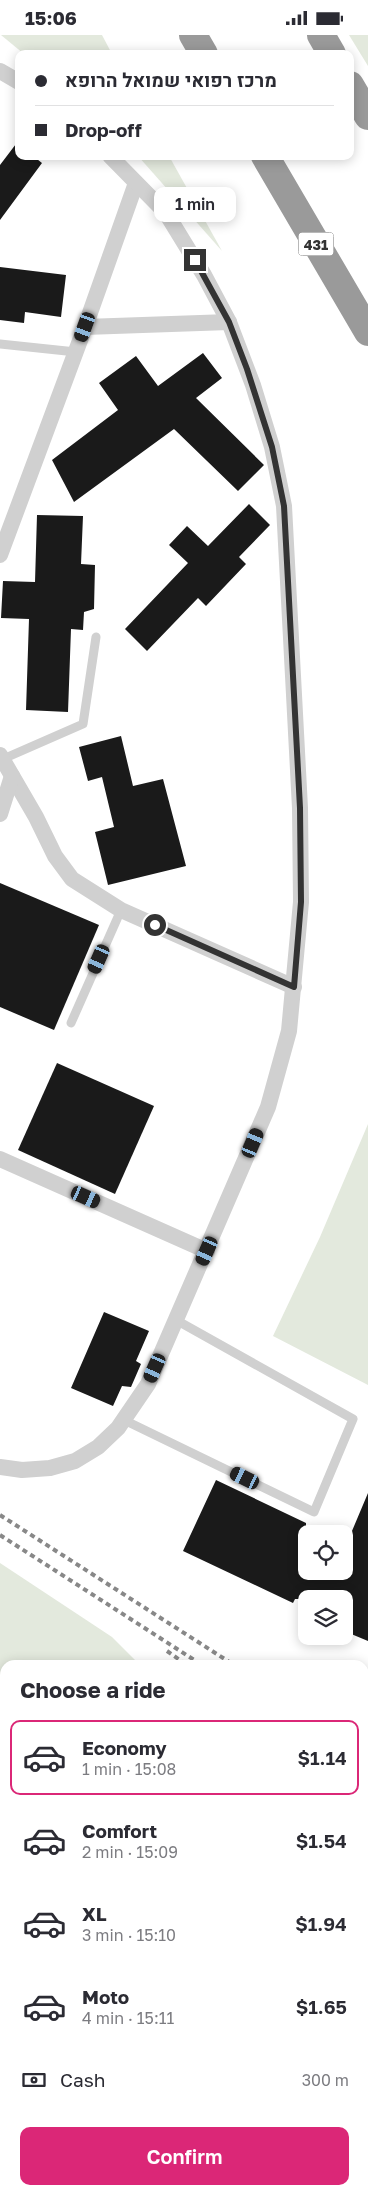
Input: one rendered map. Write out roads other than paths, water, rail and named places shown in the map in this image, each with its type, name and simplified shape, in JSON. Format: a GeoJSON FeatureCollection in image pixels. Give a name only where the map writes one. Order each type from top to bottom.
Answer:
{"type":"FeatureCollection","features":[{"type":"Feature","properties":{"kind":"highway"},"geometry":{"type":"LineString","coordinates":[[193,35],[202,50]]}},
{"type":"Feature","properties":{"kind":"highway"},"geometry":{"type":"LineString","coordinates":[[321,35],[330,50]]}},
{"type":"Feature","properties":{"kind":"highway"},"geometry":{"type":"LineString","coordinates":[[354,92],[368,116]]}},
{"type":"Feature","properties":{"kind":"highway","name":"431"},"geometry":{"type":"LineString","coordinates":[[267,160],[368,332]]}},
{"type":"Feature","properties":{"kind":"street"},"geometry":{"type":"LineString","coordinates":[[0,71],[15,80]]}},
{"type":"Feature","properties":{"kind":"street"},"geometry":{"type":"LineString","coordinates":[[0,1467],[22,1470],[50,1468],[75,1461],[98,1447],[118,1428],[148,1384],[268,1107],[289,1031],[294,987],[301,902],[300,808],[284,506],[272,447],[229,322],[166,213],[114,160]]}},
{"type":"Feature","properties":{"kind":"street"},"geometry":{"type":"LineString","coordinates":[[0,555],[76,352],[136,183]]}},
{"type":"Feature","properties":{"kind":"street"},"geometry":{"type":"LineString","coordinates":[[85,327],[229,322]]}},
{"type":"Feature","properties":{"kind":"street"},"geometry":{"type":"LineString","coordinates":[[1,757],[36,817],[55,856],[72,879],[121,910],[294,987]]}},
{"type":"Feature","properties":{"kind":"street"},"geometry":{"type":"LineString","coordinates":[[0,814],[12,776]]}},
{"type":"Feature","properties":{"kind":"street"},"geometry":{"type":"LineString","coordinates":[[0,1159],[207,1251]]}},
{"type":"Feature","properties":{"kind":"lane"},"geometry":{"type":"LineString","coordinates":[[0,344],[76,352]]}},
{"type":"Feature","properties":{"kind":"lane"},"geometry":{"type":"LineString","coordinates":[[1,757],[83,724],[96,637]]}},
{"type":"Feature","properties":{"kind":"lane"},"geometry":{"type":"LineString","coordinates":[[71,1023],[121,910]]}},
{"type":"Feature","properties":{"kind":"lane"},"geometry":{"type":"LineString","coordinates":[[124,1420],[314,1512],[354,1419],[176,1320]]}},
{"type":"Feature","properties":{"kind":"railway"},"geometry":{"type":"LineString","coordinates":[[0,1515],[226,1660]]}},
{"type":"Feature","properties":{"kind":"railway"},"geometry":{"type":"LineString","coordinates":[[0,1535],[194,1660]]}},
{"type":"Feature","properties":{"kind":"railway"},"geometry":{"type":"LineString","coordinates":[[167,1651],[180,1660]]}}]}
